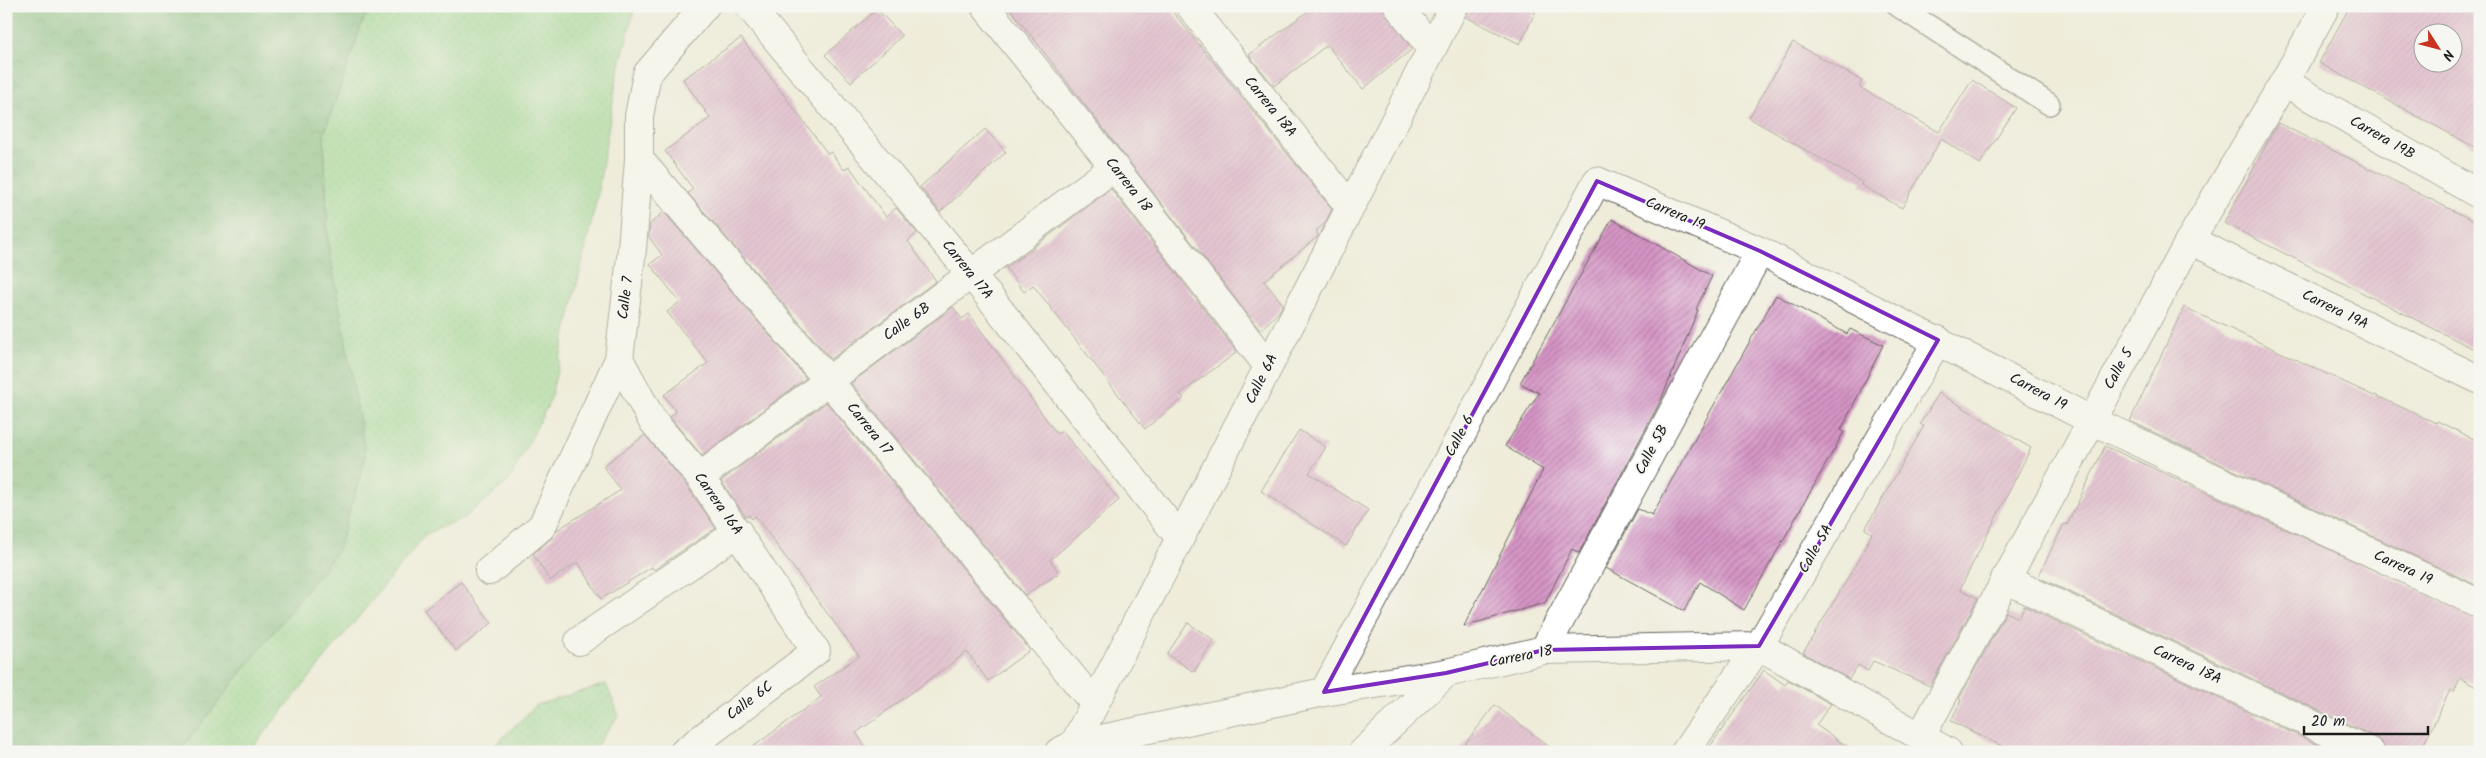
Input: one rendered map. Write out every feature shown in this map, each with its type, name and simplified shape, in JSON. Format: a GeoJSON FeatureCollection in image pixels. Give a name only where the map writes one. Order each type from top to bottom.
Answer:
{"type":"FeatureCollection","features":[{"type":"Feature","properties":{"kind":"street","name":"Calle 7"},"geometry":{"type":"LineString","coordinates":[[489,571],[542,526],[619,359],[632,249],[639,160],[639,116],[647,74],[705,6]]}},
{"type":"Feature","properties":{"kind":"street","name":"Carrera 17A"},"geometry":{"type":"LineString","coordinates":[[749,6],[972,275],[1180,538]]}},
{"type":"Feature","properties":{"kind":"street","name":"Carrera 18"},"geometry":{"type":"LineString","coordinates":[[985,6],[1114,167],[1268,366]]}},
{"type":"Feature","properties":{"kind":"street","name":"Carrera 18A"},"geometry":{"type":"LineString","coordinates":[[1190,6],[1350,207]]}},
{"type":"Feature","properties":{"kind":"street"},"geometry":{"type":"LineString","coordinates":[[1398,6],[1432,49]]}},
{"type":"Feature","properties":{"kind":"street","name":"Calle 6A"},"geometry":{"type":"LineString","coordinates":[[1067,750],[1094,703],[1180,538],[1454,6]]}},
{"type":"Feature","properties":{"kind":"street","name":"Calle 5"},"geometry":{"type":"LineString","coordinates":[[1921,736],[2190,240],[2284,82],[2326,6]]}},
{"type":"Feature","properties":{"kind":"street","name":"Carrera 19B"},"geometry":{"type":"LineString","coordinates":[[2284,82],[2480,195]]}},
{"type":"Feature","properties":{"kind":"street","name":"Carrera 17"},"geometry":{"type":"LineString","coordinates":[[639,160],[828,380],[1094,703]]}},
{"type":"Feature","properties":{"kind":"street","name":"Calle 6B"},"geometry":{"type":"LineString","coordinates":[[700,477],[1114,167]]}},
{"type":"Feature","properties":{"kind":"street","name":"Carrera 19"},"geometry":{"type":"LineString","coordinates":[[1597,181],[1760,251],[1938,340],[2091,420],[2480,604]]}},
{"type":"Feature","properties":{"kind":"street","name":"Calle 6"},"geometry":{"type":"LineString","coordinates":[[1324,692],[1597,181]]}},
{"type":"Feature","properties":{"kind":"street","name":"Carrera 19A"},"geometry":{"type":"LineString","coordinates":[[2190,240],[2480,380]]}},
{"type":"Feature","properties":{"kind":"street","name":"Calle 5B"},"geometry":{"type":"LineString","coordinates":[[1544,650],[1760,251]]}},
{"type":"Feature","properties":{"kind":"street","name":"Calle 5A"},"geometry":{"type":"LineString","coordinates":[[1685,752],[1759,646],[1938,340]]}},
{"type":"Feature","properties":{"kind":"street","name":"Carrera 16A"},"geometry":{"type":"LineString","coordinates":[[619,359],[652,420],[700,477],[816,650]]}},
{"type":"Feature","properties":{"kind":"street"},"geometry":{"type":"LineString","coordinates":[[579,641],[738,532]]}},
{"type":"Feature","properties":{"kind":"street","name":"Carrera 18A"},"geometry":{"type":"LineString","coordinates":[[2005,579],[2370,752]]}},
{"type":"Feature","properties":{"kind":"street","name":"Carrera 18"},"geometry":{"type":"LineString","coordinates":[[1067,750],[1324,692],[1446,673],[1544,650],[1759,646]]}},
{"type":"Feature","properties":{"kind":"street"},"geometry":{"type":"LineString","coordinates":[[1759,646],[1948,752]]}},
{"type":"Feature","properties":{"kind":"street","name":"Calle 6C"},"geometry":{"type":"LineString","coordinates":[[684,752],[816,650]]}},
{"type":"Feature","properties":{"kind":"street"},"geometry":{"type":"LineString","coordinates":[[1363,752],[1446,673]]}},
{"type":"Feature","properties":{"kind":"lane"},"geometry":{"type":"LineString","coordinates":[[1898,6],[2049,104]]}},
{"type":"Feature","properties":{"kind":"highlighted area"},"geometry":{"type":"Polygon","coordinates":[[[1597,181],[1760,251],[1938,340],[1759,646],[1544,650],[1446,673],[1324,692],[1597,181]]]}},
{"type":"Feature","properties":{"kind":"green space"},"geometry":{"type":"Polygon","coordinates":[[[6,6],[373,6],[364,18],[324,134],[328,242],[366,456],[338,550],[179,752],[6,752],[6,6]]]}},
{"type":"Feature","properties":{"kind":"green space"},"geometry":{"type":"Polygon","coordinates":[[[373,6],[635,6],[617,77],[597,198],[550,401],[509,481],[465,517],[426,534],[249,752],[179,752],[338,550],[366,457],[328,242],[324,134],[364,18],[373,6]]]}},
{"type":"Feature","properties":{"kind":"green space"},"geometry":{"type":"Polygon","coordinates":[[[606,684],[619,715],[592,752],[488,752],[536,705],[606,684]]]}},
{"type":"Feature","properties":{"kind":"building"},"geometry":{"type":"Polygon","coordinates":[[[1008,6],[1168,6],[1332,209],[1325,223],[1316,231],[1317,237],[1264,281],[1283,304],[1278,313],[1260,330],[1008,6]]]}},
{"type":"Feature","properties":{"kind":"building"},"geometry":{"type":"Polygon","coordinates":[[[1315,6],[1381,6],[1412,49],[1363,89],[1327,45],[1274,86],[1249,55],[1315,6]]]}},
{"type":"Feature","properties":{"kind":"building"},"geometry":{"type":"Polygon","coordinates":[[[1469,6],[1538,6],[1520,44],[1466,17],[1469,6]]]}},
{"type":"Feature","properties":{"kind":"building"},"geometry":{"type":"Polygon","coordinates":[[[2350,6],[2480,6],[2480,150],[2319,63],[2350,6]]]}},
{"type":"Feature","properties":{"kind":"building"},"geometry":{"type":"Polygon","coordinates":[[[877,9],[902,36],[851,82],[825,55],[877,9]]]}},
{"type":"Feature","properties":{"kind":"building"},"geometry":{"type":"Polygon","coordinates":[[[741,38],[828,154],[831,152],[844,170],[849,166],[886,217],[896,208],[917,233],[908,241],[936,281],[831,359],[688,193],[693,189],[665,151],[710,118],[683,79],[741,38]]]}},
{"type":"Feature","properties":{"kind":"building"},"geometry":{"type":"Polygon","coordinates":[[[1793,42],[1862,81],[1859,87],[1939,132],[1972,80],[2016,108],[1980,164],[1941,139],[1902,208],[1861,185],[1862,182],[1749,118],[1793,42]]]}},
{"type":"Feature","properties":{"kind":"building"},"geometry":{"type":"Polygon","coordinates":[[[2278,123],[2480,224],[2480,352],[2224,223],[2278,123]]]}},
{"type":"Feature","properties":{"kind":"building"},"geometry":{"type":"Polygon","coordinates":[[[985,129],[1006,152],[940,212],[920,187],[985,129]]]}},
{"type":"Feature","properties":{"kind":"building"},"geometry":{"type":"Polygon","coordinates":[[[1111,189],[1237,352],[1180,394],[1184,398],[1145,429],[1033,285],[1024,292],[1006,268],[1111,189]]]}},
{"type":"Feature","properties":{"kind":"building"},"geometry":{"type":"Polygon","coordinates":[[[664,212],[806,378],[702,456],[670,417],[676,412],[664,395],[708,363],[667,312],[680,302],[650,264],[662,255],[649,237],[650,224],[664,212]]]}},
{"type":"Feature","properties":{"kind":"building"},"geometry":{"type":"Polygon","coordinates":[[[1612,219],[1712,276],[1696,309],[1698,310],[1661,400],[1579,553],[1572,549],[1545,603],[1464,626],[1543,470],[1505,446],[1539,393],[1520,383],[1612,219]]]}},
{"type":"Feature","properties":{"kind":"building"},"geometry":{"type":"Polygon","coordinates":[[[1776,295],[1847,334],[1850,329],[1883,345],[1841,430],[1844,432],[1744,610],[1700,582],[1684,611],[1606,568],[1638,509],[1652,515],[1776,295]]]}},
{"type":"Feature","properties":{"kind":"building"},"geometry":{"type":"Polygon","coordinates":[[[953,307],[962,319],[969,314],[1057,434],[1062,431],[1119,500],[1050,560],[1059,573],[1025,595],[851,383],[953,307]]]}},
{"type":"Feature","properties":{"kind":"building"},"geometry":{"type":"Polygon","coordinates":[[[2184,307],[2374,396],[2436,423],[2437,421],[2480,442],[2480,587],[2130,421],[2184,307]]]}},
{"type":"Feature","properties":{"kind":"building"},"geometry":{"type":"Polygon","coordinates":[[[1939,393],[2031,448],[1960,589],[1978,598],[1930,686],[1873,661],[1868,671],[1858,665],[1849,679],[1803,653],[1855,566],[1872,533],[1865,529],[1924,426],[1920,424],[1939,393]]]}},
{"type":"Feature","properties":{"kind":"building"},"geometry":{"type":"Polygon","coordinates":[[[826,402],[1030,650],[988,681],[967,652],[856,733],[869,752],[746,752],[821,697],[814,687],[859,656],[755,516],[752,519],[749,515],[746,517],[721,481],[826,402]]]}},
{"type":"Feature","properties":{"kind":"building"},"geometry":{"type":"Polygon","coordinates":[[[1299,430],[1326,447],[1309,473],[1368,510],[1346,546],[1261,491],[1299,430]]]}},
{"type":"Feature","properties":{"kind":"building"},"geometry":{"type":"Polygon","coordinates":[[[645,435],[687,486],[716,528],[654,570],[652,567],[601,599],[578,562],[550,581],[533,554],[552,538],[557,530],[621,490],[603,466],[645,435]]]}},
{"type":"Feature","properties":{"kind":"building"},"geometry":{"type":"Polygon","coordinates":[[[2105,446],[2480,619],[2480,689],[2460,678],[2454,692],[2450,690],[2420,752],[2385,752],[2383,744],[2377,738],[2038,577],[2064,524],[2067,525],[2105,446]]]}},
{"type":"Feature","properties":{"kind":"building"},"geometry":{"type":"Polygon","coordinates":[[[461,582],[492,623],[456,651],[424,610],[461,582]]]}},
{"type":"Feature","properties":{"kind":"building"},"geometry":{"type":"Polygon","coordinates":[[[2024,606],[2333,752],[2014,752],[1951,721],[1961,700],[1959,699],[2006,612],[2019,618],[2024,606]]]}},
{"type":"Feature","properties":{"kind":"building"},"geometry":{"type":"Polygon","coordinates":[[[1188,623],[1214,640],[1194,672],[1167,654],[1188,623]]]}},
{"type":"Feature","properties":{"kind":"building"},"geometry":{"type":"Polygon","coordinates":[[[1764,670],[1785,685],[1788,680],[1831,704],[1816,725],[1855,752],[1706,752],[1764,670]]]}},
{"type":"Feature","properties":{"kind":"building"},"geometry":{"type":"Polygon","coordinates":[[[1495,705],[1556,752],[1459,752],[1495,705]]]}}]}
